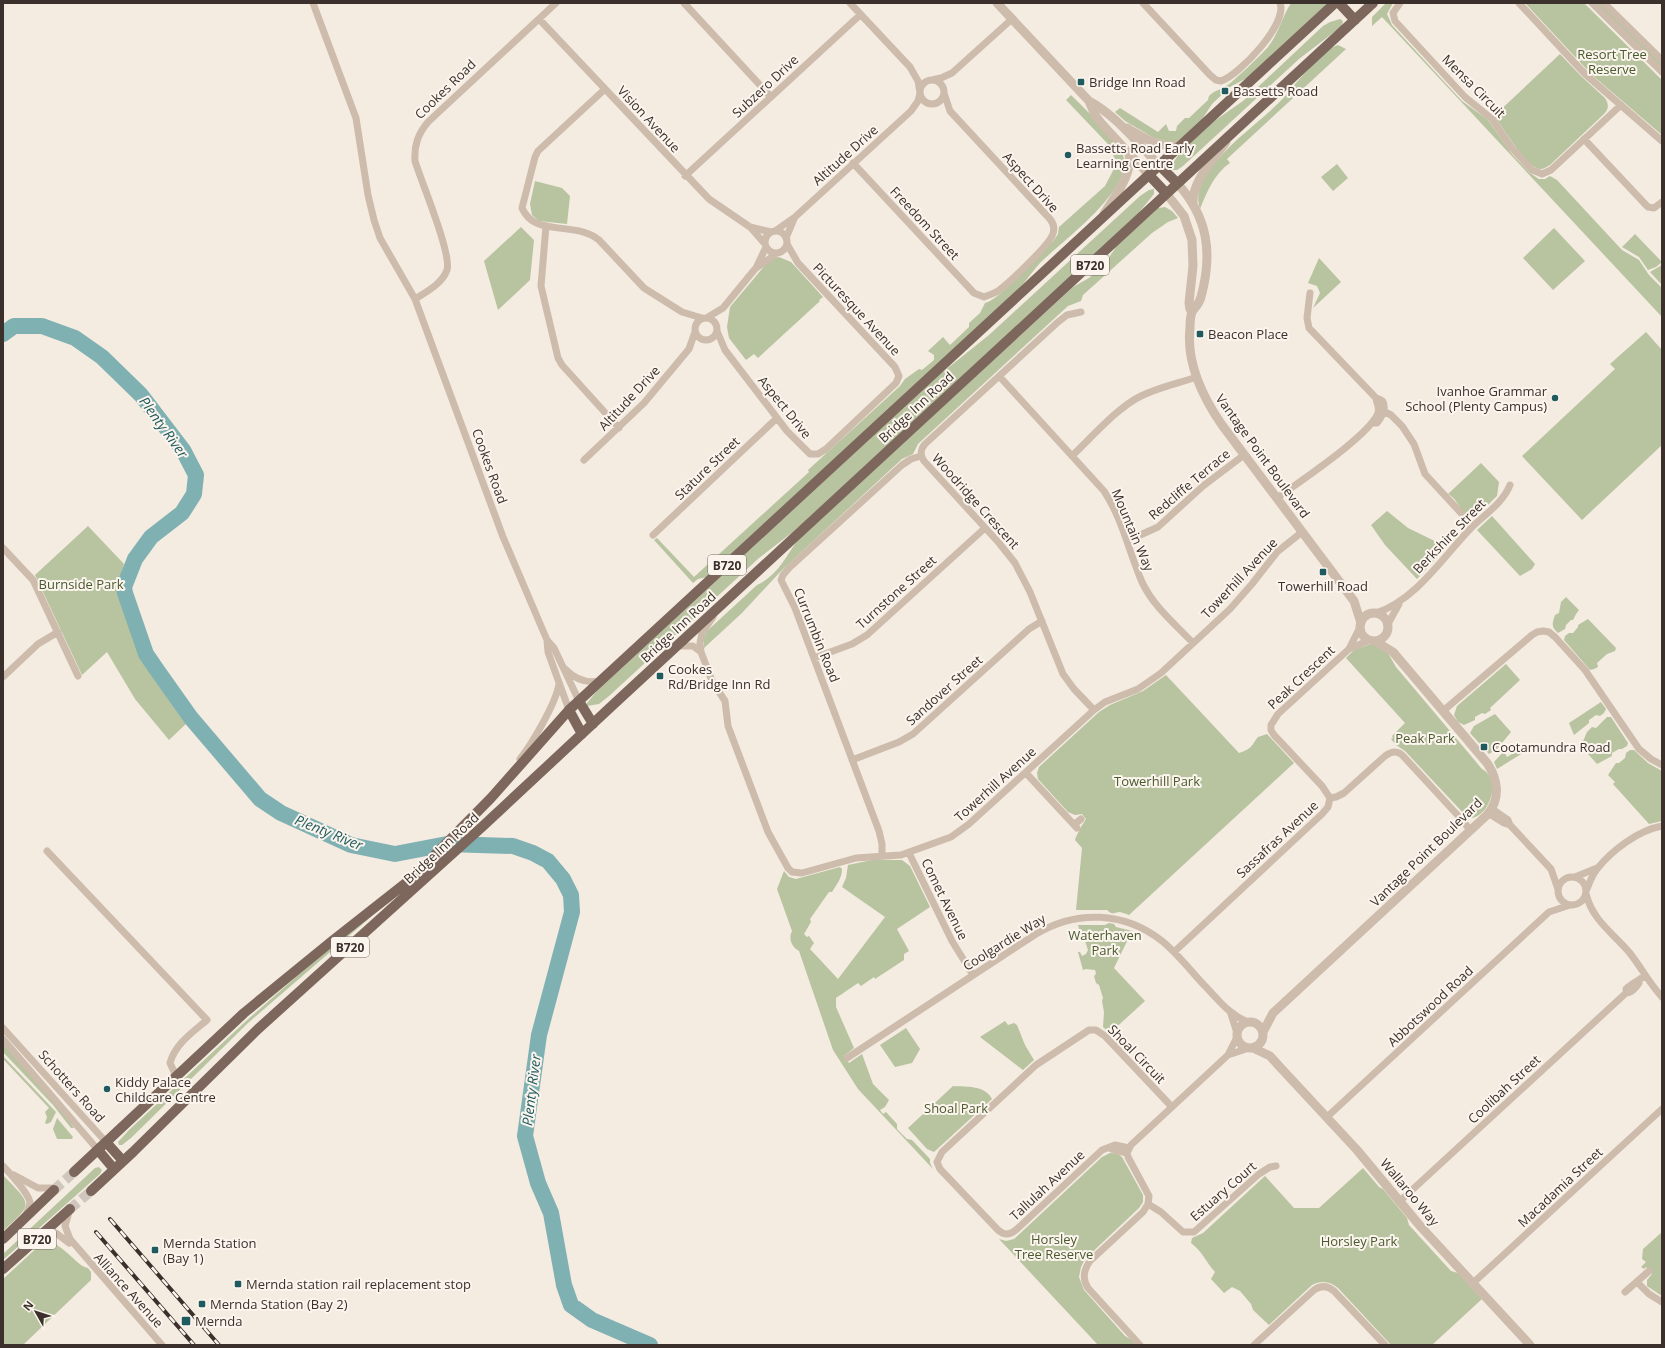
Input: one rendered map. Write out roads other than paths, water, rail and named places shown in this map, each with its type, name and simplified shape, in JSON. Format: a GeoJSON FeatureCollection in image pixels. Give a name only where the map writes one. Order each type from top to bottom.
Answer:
{"type":"FeatureCollection","features":[{"type":"Feature","properties":{"kind":"main road","name":"Bridge Inn Road"},"geometry":{"type":"LineString","coordinates":[[74,1172],[244,1013],[411,879],[491,798],[569,710],[1335,3]]}},
{"type":"Feature","properties":{"kind":"main road"},"geometry":{"type":"LineString","coordinates":[[1338,3],[1354,20]]}},
{"type":"Feature","properties":{"kind":"main road","name":"Bridge Inn Road"},"geometry":{"type":"LineString","coordinates":[[91,1191],[244,1042],[487,823],[1373,3]]}},
{"type":"Feature","properties":{"kind":"main road","name":"Vantage Point Boulevard"},"geometry":{"type":"LineString","coordinates":[[1159,165],[1177,183]]}},
{"type":"Feature","properties":{"kind":"main road"},"geometry":{"type":"LineString","coordinates":[[1149,175],[1166,193]]}},
{"type":"Feature","properties":{"kind":"main road","name":"Cookes Road"},"geometry":{"type":"LineString","coordinates":[[579,702],[593,724]]}},
{"type":"Feature","properties":{"kind":"main road","name":"Cookes Road"},"geometry":{"type":"LineString","coordinates":[[569,710],[582,734]]}},
{"type":"Feature","properties":{"kind":"main road","name":"Schotters Road"},"geometry":{"type":"LineString","coordinates":[[106,1142],[123,1161]]}},
{"type":"Feature","properties":{"kind":"main road","name":"Schotters Road"},"geometry":{"type":"LineString","coordinates":[[98,1150],[114,1169]]}},
{"type":"Feature","properties":{"kind":"main road","name":"B720"},"geometry":{"type":"LineString","coordinates":[[3,1239],[54,1189]]}},
{"type":"Feature","properties":{"kind":"main road","name":"B720"},"geometry":{"type":"LineString","coordinates":[[3,1269],[70,1209]]}},
{"type":"Feature","properties":{"kind":"street","name":"Cookes Road"},"geometry":{"type":"LineString","coordinates":[[313,3],[356,118],[368,195],[380,238],[415,299],[503,537],[547,640],[554,648],[579,702]]}},
{"type":"Feature","properties":{"kind":"street","name":"Cookes Road"},"geometry":{"type":"LineString","coordinates":[[415,299],[430,290],[441,279],[445,274],[448,264],[443,243],[415,161],[414,152],[418,136],[428,122],[556,3]]}},
{"type":"Feature","properties":{"kind":"street"},"geometry":{"type":"LineString","coordinates":[[684,3],[770,97]]}},
{"type":"Feature","properties":{"kind":"street"},"geometry":{"type":"LineString","coordinates":[[850,3],[910,67],[930,80],[939,82],[944,91]]}},
{"type":"Feature","properties":{"kind":"street"},"geometry":{"type":"LineString","coordinates":[[997,3],[1089,101],[1114,120],[1159,165]]}},
{"type":"Feature","properties":{"kind":"street"},"geometry":{"type":"LineString","coordinates":[[1143,3],[1210,75],[1219,81],[1225,80],[1231,75],[1272,34],[1281,14],[1280,3]]}},
{"type":"Feature","properties":{"kind":"street","name":"Mensa Circuit"},"geometry":{"type":"LineString","coordinates":[[1400,3],[1393,13],[1395,21],[1465,97],[1492,119],[1514,151],[1534,172],[1542,174],[1549,171],[1621,105]]}},
{"type":"Feature","properties":{"kind":"street"},"geometry":{"type":"LineString","coordinates":[[1519,3],[1579,68],[1662,141]]}},
{"type":"Feature","properties":{"kind":"street"},"geometry":{"type":"LineString","coordinates":[[1592,3],[1662,72]]}},
{"type":"Feature","properties":{"kind":"street"},"geometry":{"type":"LineString","coordinates":[[1604,3],[1662,60]]}},
{"type":"Feature","properties":{"kind":"street","name":"Subzero Drive"},"geometry":{"type":"LineString","coordinates":[[685,176],[860,15]]}},
{"type":"Feature","properties":{"kind":"street","name":"Vision Avenue"},"geometry":{"type":"LineString","coordinates":[[539,19],[685,176],[717,206],[750,227],[765,246]]}},
{"type":"Feature","properties":{"kind":"street"},"geometry":{"type":"LineString","coordinates":[[920,93],[924,83],[952,73],[1012,19]]}},
{"type":"Feature","properties":{"kind":"street"},"geometry":{"type":"LineString","coordinates":[[910,67],[918,81],[923,100],[931,103],[940,100],[952,73]]}},
{"type":"Feature","properties":{"kind":"street"},"geometry":{"type":"LineString","coordinates":[[604,89],[542,147],[535,157],[522,203],[524,212],[529,219],[537,225],[579,230],[592,235],[599,240],[639,284],[682,312],[712,319],[717,328]]}},
{"type":"Feature","properties":{"kind":"street","name":"Aspect Drive"},"geometry":{"type":"LineString","coordinates":[[944,91],[950,111]]}},
{"type":"Feature","properties":{"kind":"street","name":"Altitude Drive"},"geometry":{"type":"LineString","coordinates":[[773,231],[795,217],[911,111],[918,101],[920,93]]}},
{"type":"Feature","properties":{"kind":"street"},"geometry":{"type":"LineString","coordinates":[[1089,101],[1095,115],[1101,123],[1149,175]]}},
{"type":"Feature","properties":{"kind":"street","name":"Altitude Drive"},"geometry":{"type":"LineString","coordinates":[[911,111],[931,103]]}},
{"type":"Feature","properties":{"kind":"street","name":"Aspect Drive"},"geometry":{"type":"LineString","coordinates":[[931,103],[950,111],[1050,218],[1054,227],[1049,239],[1018,272],[993,294],[980,296]]}},
{"type":"Feature","properties":{"kind":"street"},"geometry":{"type":"LineString","coordinates":[[1114,120],[1142,137],[1161,145],[1168,147],[1180,145]]}},
{"type":"Feature","properties":{"kind":"street"},"geometry":{"type":"LineString","coordinates":[[1193,204],[1194,193],[1200,180],[1234,132]]}},
{"type":"Feature","properties":{"kind":"street"},"geometry":{"type":"LineString","coordinates":[[1584,139],[1646,205],[1654,208],[1662,202]]}},
{"type":"Feature","properties":{"kind":"street"},"geometry":{"type":"LineString","coordinates":[[1100,220],[1130,166],[1129,154]]}},
{"type":"Feature","properties":{"kind":"street","name":"Freedom Street"},"geometry":{"type":"LineString","coordinates":[[853,163],[974,293],[980,296]]}},
{"type":"Feature","properties":{"kind":"street","name":"Vantage Point Boulevard"},"geometry":{"type":"LineString","coordinates":[[1177,183],[1193,204],[1202,223],[1207,243],[1201,297],[1197,308],[1192,311]]}},
{"type":"Feature","properties":{"kind":"street","name":"Vantage Point Boulevard"},"geometry":{"type":"LineString","coordinates":[[1166,193],[1184,216],[1192,240],[1193,266],[1189,303],[1192,311],[1190,345],[1197,377],[1212,409],[1244,455],[1354,601],[1360,625]]}},
{"type":"Feature","properties":{"kind":"street","name":"Altitude Drive"},"geometry":{"type":"LineString","coordinates":[[787,241],[795,217]]}},
{"type":"Feature","properties":{"kind":"street"},"geometry":{"type":"LineString","coordinates":[[546,226],[541,286],[558,358],[562,365],[619,428]]}},
{"type":"Feature","properties":{"kind":"street","name":"Vision Avenue"},"geometry":{"type":"LineString","coordinates":[[750,227],[773,231]]}},
{"type":"Feature","properties":{"kind":"street"},"geometry":{"type":"LineString","coordinates":[[695,330],[697,322],[723,308],[755,269],[785,249],[787,241],[782,233],[773,231],[766,237],[765,246],[755,269]]}},
{"type":"Feature","properties":{"kind":"street","name":"Picturesque Avenue"},"geometry":{"type":"LineString","coordinates":[[787,241],[798,263],[898,372]]}},
{"type":"Feature","properties":{"kind":"street"},"geometry":{"type":"LineString","coordinates":[[765,246],[770,252],[778,253]]}},
{"type":"Feature","properties":{"kind":"street","name":"Picturesque Avenue"},"geometry":{"type":"LineString","coordinates":[[778,253],[798,263]]}},
{"type":"Feature","properties":{"kind":"street"},"geometry":{"type":"LineString","coordinates":[[1277,498],[1335,455],[1372,423],[1381,412],[1383,402],[1376,398],[1309,328],[1306,318],[1310,293]]}},
{"type":"Feature","properties":{"kind":"street"},"geometry":{"type":"LineString","coordinates":[[682,312],[695,330],[698,338],[707,340],[713,338],[723,308]]}},
{"type":"Feature","properties":{"kind":"street","name":"Woodridge Crescent"},"geometry":{"type":"LineString","coordinates":[[1081,312],[1073,313],[1062,318],[925,444],[921,450],[921,456],[1005,549],[1020,570],[1067,680],[1094,710]]}},
{"type":"Feature","properties":{"kind":"street","name":"Aspect Drive"},"geometry":{"type":"LineString","coordinates":[[717,328],[725,350],[776,418],[806,452],[810,454],[818,454],[826,449],[893,388],[898,380],[898,372]]}},
{"type":"Feature","properties":{"kind":"street","name":"Altitude Drive"},"geometry":{"type":"LineString","coordinates":[[584,460],[644,403],[689,349],[695,330]]}},
{"type":"Feature","properties":{"kind":"street","name":"Altitude Drive"},"geometry":{"type":"LineString","coordinates":[[689,349],[707,340]]}},
{"type":"Feature","properties":{"kind":"street","name":"Aspect Drive"},"geometry":{"type":"LineString","coordinates":[[707,340],[725,350]]}},
{"type":"Feature","properties":{"kind":"street","name":"Mountain Way"},"geometry":{"type":"LineString","coordinates":[[999,376],[1107,496],[1127,541],[1142,581],[1152,598],[1193,643]]}},
{"type":"Feature","properties":{"kind":"street"},"geometry":{"type":"LineString","coordinates":[[1072,456],[1120,411],[1134,400],[1149,392],[1197,377]]}},
{"type":"Feature","properties":{"kind":"street"},"geometry":{"type":"LineString","coordinates":[[1381,412],[1390,419],[1393,418],[1402,426],[1411,439],[1422,468],[1429,479],[1473,526]]}},
{"type":"Feature","properties":{"kind":"street","name":"Stature Street"},"geometry":{"type":"LineString","coordinates":[[654,536],[776,418]]}},
{"type":"Feature","properties":{"kind":"street","name":"Redcliffe Terrace"},"geometry":{"type":"LineString","coordinates":[[1127,541],[1158,527],[1203,486],[1244,455]]}},
{"type":"Feature","properties":{"kind":"street","name":"Currumbin Road"},"geometry":{"type":"LineString","coordinates":[[882,856],[882,844],[879,831],[791,598],[782,582],[783,575],[902,465],[911,459],[921,456]]}},
{"type":"Feature","properties":{"kind":"street","name":"Berkshire Street"},"geometry":{"type":"LineString","coordinates":[[1375,613],[1388,609],[1401,601],[1434,570],[1473,526],[1501,500],[1510,486]]}},
{"type":"Feature","properties":{"kind":"street","name":"Turnstone Street"},"geometry":{"type":"LineString","coordinates":[[814,658],[852,644],[867,635],[985,528]]}},
{"type":"Feature","properties":{"kind":"street","name":"Towerhill Avenue"},"geometry":{"type":"LineString","coordinates":[[722,604],[702,633],[700,643],[701,652],[712,681],[725,701],[728,726],[768,832],[788,868],[792,872],[802,872],[856,858],[896,856],[909,853],[947,838],[963,829],[1094,710],[1105,702],[1146,684],[1162,673],[1238,600],[1277,552],[1302,532]]}},
{"type":"Feature","properties":{"kind":"street"},"geometry":{"type":"LineString","coordinates":[[3,548],[33,580],[78,676]]}},
{"type":"Feature","properties":{"kind":"street","name":"Vantage Point Boulevard"},"geometry":{"type":"LineString","coordinates":[[1354,601],[1375,613]]}},
{"type":"Feature","properties":{"kind":"street","name":"Berkshire Street"},"geometry":{"type":"LineString","coordinates":[[1388,628],[1391,616],[1401,601]]}},
{"type":"Feature","properties":{"kind":"street"},"geometry":{"type":"LineString","coordinates":[[1375,613],[1384,617],[1388,628],[1383,638],[1372,641],[1363,636],[1360,625],[1366,616],[1375,613]]}},
{"type":"Feature","properties":{"kind":"street","name":"Sandover Street"},"geometry":{"type":"LineString","coordinates":[[852,760],[900,742],[913,734],[1029,629],[1042,621]]}},
{"type":"Feature","properties":{"kind":"street","name":"Peak Crescent"},"geometry":{"type":"LineString","coordinates":[[1330,798],[1322,786],[1274,735],[1271,730],[1271,725],[1278,714],[1349,649],[1357,635],[1360,625]]}},
{"type":"Feature","properties":{"kind":"street","name":"Vantage Point Boulevard"},"geometry":{"type":"LineString","coordinates":[[1388,628],[1393,652]]}},
{"type":"Feature","properties":{"kind":"street"},"geometry":{"type":"LineString","coordinates":[[1443,711],[1532,635],[1537,632],[1546,631],[1555,637],[1579,662],[1639,749],[1651,759],[1662,765]]}},
{"type":"Feature","properties":{"kind":"street"},"geometry":{"type":"LineString","coordinates":[[3,677],[38,644],[58,632]]}},
{"type":"Feature","properties":{"kind":"street","name":"Cookes Road"},"geometry":{"type":"LineString","coordinates":[[547,640],[548,652],[569,710]]}},
{"type":"Feature","properties":{"kind":"street","name":"Vantage Point Boulevard"},"geometry":{"type":"LineString","coordinates":[[1250,1022],[1272,1013],[1490,811],[1495,800],[1497,789],[1493,772],[1393,652],[1372,641]]}},
{"type":"Feature","properties":{"kind":"street","name":"Peak Crescent"},"geometry":{"type":"LineString","coordinates":[[1349,649],[1372,641]]}},
{"type":"Feature","properties":{"kind":"street"},"geometry":{"type":"LineString","coordinates":[[677,646],[693,646],[701,652]]}},
{"type":"Feature","properties":{"kind":"street","name":"Cookes Road"},"geometry":{"type":"LineString","coordinates":[[561,664],[572,675],[580,680],[592,682],[600,681]]}},
{"type":"Feature","properties":{"kind":"street"},"geometry":{"type":"LineString","coordinates":[[491,798],[498,785],[522,757],[538,732],[554,699],[559,684]]}},
{"type":"Feature","properties":{"kind":"street","name":"Sassafras Avenue"},"geometry":{"type":"LineString","coordinates":[[1174,952],[1322,814],[1328,807],[1330,798],[1344,793],[1385,756],[1395,752],[1404,757],[1463,821],[1466,821],[1471,829]]}},
{"type":"Feature","properties":{"kind":"street"},"geometry":{"type":"LineString","coordinates":[[1026,773],[1075,827],[1081,819]]}},
{"type":"Feature","properties":{"kind":"street"},"geometry":{"type":"LineString","coordinates":[[1490,811],[1508,820],[1510,825],[1551,869],[1562,901],[1593,913]]}},
{"type":"Feature","properties":{"kind":"street"},"geometry":{"type":"LineString","coordinates":[[1558,890],[1562,881],[1597,868],[1634,837],[1650,829],[1662,826]]}},
{"type":"Feature","properties":{"kind":"street"},"geometry":{"type":"LineString","coordinates":[[48,851],[207,1020],[178,1046],[172,1056],[170,1063],[176,1076]]}},
{"type":"Feature","properties":{"kind":"street","name":"Comet Avenue"},"geometry":{"type":"LineString","coordinates":[[909,853],[952,941],[973,975]]}},
{"type":"Feature","properties":{"kind":"street"},"geometry":{"type":"LineString","coordinates":[[1572,905],[1582,901],[1597,868]]}},
{"type":"Feature","properties":{"kind":"street"},"geometry":{"type":"LineString","coordinates":[[1551,869],[1583,882],[1593,913],[1629,953],[1662,997]]}},
{"type":"Feature","properties":{"kind":"street","name":"Abbotswood Road"},"geometry":{"type":"LineString","coordinates":[[1327,1117],[1549,912],[1558,890]]}},
{"type":"Feature","properties":{"kind":"street","name":"Abbotswood Road"},"geometry":{"type":"LineString","coordinates":[[1549,912],[1572,905]]}},
{"type":"Feature","properties":{"kind":"street","name":"Coolgardie Way"},"geometry":{"type":"LineString","coordinates":[[847,1058],[1049,926],[1061,921],[1078,918],[1103,917],[1133,924],[1154,935],[1174,952],[1231,1014],[1250,1022]]}},
{"type":"Feature","properties":{"kind":"street","name":"Coolibah Street"},"geometry":{"type":"LineString","coordinates":[[1399,1202],[1626,993],[1626,989],[1629,986],[1635,981],[1639,981],[1645,975]]}},
{"type":"Feature","properties":{"kind":"street","name":"Vantage Point Boulevard"},"geometry":{"type":"LineString","coordinates":[[1263,1034],[1272,1013]]}},
{"type":"Feature","properties":{"kind":"street","name":"Coolgardie Way"},"geometry":{"type":"LineString","coordinates":[[1231,1014],[1237,1035]]}},
{"type":"Feature","properties":{"kind":"street"},"geometry":{"type":"LineString","coordinates":[[1140,1345],[1092,1293],[1086,1284],[1084,1276],[1086,1268],[1090,1261],[1142,1212],[1148,1204],[1148,1196],[1130,1161],[1128,1150],[1228,1055],[1241,1025],[1250,1022],[1259,1025],[1263,1034],[1260,1044],[1228,1055]]}},
{"type":"Feature","properties":{"kind":"street","name":"Schotters Road"},"geometry":{"type":"LineString","coordinates":[[3,1028],[106,1142]]}},
{"type":"Feature","properties":{"kind":"street","name":"Shoal Circuit"},"geometry":{"type":"LineString","coordinates":[[937,1160],[945,1149],[1036,1065],[1089,1030],[1098,1030],[1106,1036],[1172,1107]]}},
{"type":"Feature","properties":{"kind":"street","name":"Wallaroo Way"},"geometry":{"type":"LineString","coordinates":[[1263,1034],[1270,1056]]}},
{"type":"Feature","properties":{"kind":"street"},"geometry":{"type":"LineString","coordinates":[[1237,1035],[1241,1044],[1251,1048]]}},
{"type":"Feature","properties":{"kind":"street","name":"Schotters Road"},"geometry":{"type":"LineString","coordinates":[[3,1039],[98,1150]]}},
{"type":"Feature","properties":{"kind":"street","name":"Wallaroo Way"},"geometry":{"type":"LineString","coordinates":[[1251,1048],[1270,1056],[1366,1160],[1399,1202],[1530,1345]]}},
{"type":"Feature","properties":{"kind":"street","name":"Macadamia Street"},"geometry":{"type":"LineString","coordinates":[[1473,1283],[1662,1109]]}},
{"type":"Feature","properties":{"kind":"street","name":"Tallulah Avenue"},"geometry":{"type":"LineString","coordinates":[[937,1160],[938,1167],[995,1228],[1000,1233],[1008,1234],[1017,1229],[1106,1148],[1110,1148],[1115,1145],[1128,1150]]}},
{"type":"Feature","properties":{"kind":"street","name":"Estuary Court"},"geometry":{"type":"LineString","coordinates":[[1148,1204],[1161,1212],[1180,1231],[1186,1233],[1198,1230],[1259,1174],[1276,1166]]}},
{"type":"Feature","properties":{"kind":"street"},"geometry":{"type":"LineString","coordinates":[[5,1168],[28,1184],[38,1188],[54,1189]]}},
{"type":"Feature","properties":{"kind":"street"},"geometry":{"type":"LineString","coordinates":[[5,1168],[29,1199],[29,1209],[20,1223]]}},
{"type":"Feature","properties":{"kind":"street","name":"Alliance Avenue"},"geometry":{"type":"LineString","coordinates":[[70,1209],[65,1222],[65,1230],[78,1251]]}},
{"type":"Feature","properties":{"kind":"street","name":"Alliance Avenue"},"geometry":{"type":"LineString","coordinates":[[43,1232],[56,1233],[78,1251],[162,1345]]}},
{"type":"Feature","properties":{"kind":"street"},"geometry":{"type":"LineString","coordinates":[[1625,1292],[1649,1271]]}},
{"type":"Feature","properties":{"kind":"street"},"geometry":{"type":"LineString","coordinates":[[1637,1282],[1650,1294],[1662,1302]]}},
{"type":"Feature","properties":{"kind":"street"},"geometry":{"type":"LineString","coordinates":[[1254,1345],[1314,1290],[1323,1286],[1329,1287],[1334,1291],[1385,1345]]}},
{"type":"Feature","properties":{"kind":"waterway","name":"Plenty River"},"geometry":{"type":"LineString","coordinates":[[3,334],[14,326],[42,326],[75,338],[102,357],[141,395],[183,450],[196,475],[194,494],[182,513],[151,537],[135,559],[124,587],[125,593],[146,654],[191,718],[260,799],[281,813],[351,845],[395,854],[447,844],[513,846],[533,853],[548,861],[563,879],[571,895],[572,912],[539,1035],[525,1136],[538,1183],[551,1213],[564,1285],[571,1305],[592,1320],[650,1345]]}},
{"type":"Feature","properties":{"kind":"tunnel"},"geometry":{"type":"LineString","coordinates":[[54,1190],[74,1172]]}},
{"type":"Feature","properties":{"kind":"tunnel"},"geometry":{"type":"LineString","coordinates":[[70,1209],[91,1191]]}},
{"type":"Feature","properties":{"kind":"railway"},"geometry":{"type":"LineString","coordinates":[[110,1219],[219,1345]]}},
{"type":"Feature","properties":{"kind":"railway"},"geometry":{"type":"LineString","coordinates":[[96,1232],[194,1345]]}},
{"type":"Feature","properties":{"kind":"place","name":"Bridge Inn Road"},"geometry":{"type":"Point","coordinates":[1081,82]}},
{"type":"Feature","properties":{"kind":"place","name":"Bassetts Road"},"geometry":{"type":"Point","coordinates":[1225,91]}},
{"type":"Feature","properties":{"kind":"place","name":"Bassetts Road Early Learning Centre"},"geometry":{"type":"Point","coordinates":[1068,155]}},
{"type":"Feature","properties":{"kind":"place","name":"Beacon Place"},"geometry":{"type":"Point","coordinates":[1200,334]}},
{"type":"Feature","properties":{"kind":"place","name":"Ivanhoe Grammar School (Plenty Campus)"},"geometry":{"type":"Point","coordinates":[1555,398]}},
{"type":"Feature","properties":{"kind":"place","name":"Towerhill Road"},"geometry":{"type":"Point","coordinates":[1323,572]}},
{"type":"Feature","properties":{"kind":"place","name":"Cookes Rd/Bridge Inn Rd"},"geometry":{"type":"Point","coordinates":[660,676]}},
{"type":"Feature","properties":{"kind":"place","name":"Cootamundra Road"},"geometry":{"type":"Point","coordinates":[1484,747]}},
{"type":"Feature","properties":{"kind":"place","name":"Kiddy Palace Childcare Centre"},"geometry":{"type":"Point","coordinates":[107,1089]}},
{"type":"Feature","properties":{"kind":"place","name":"Mernda Station (Bay 1)"},"geometry":{"type":"Point","coordinates":[155,1250]}},
{"type":"Feature","properties":{"kind":"place","name":"Mernda station rail replacement stop"},"geometry":{"type":"Point","coordinates":[238,1284]}},
{"type":"Feature","properties":{"kind":"place","name":"Mernda Station (Bay 2)"},"geometry":{"type":"Point","coordinates":[202,1304]}},
{"type":"Feature","properties":{"kind":"place","name":"Mernda"},"geometry":{"type":"Point","coordinates":[186,1321]}},
{"type":"Feature","properties":{"kind":"park label","name":"Resort Tree Reserve"},"geometry":{"type":"Point","coordinates":[1612,62]}},
{"type":"Feature","properties":{"kind":"park label","name":"Burnside Park"},"geometry":{"type":"Point","coordinates":[81,584]}},
{"type":"Feature","properties":{"kind":"park label","name":"Peak Park"},"geometry":{"type":"Point","coordinates":[1425,738]}},
{"type":"Feature","properties":{"kind":"park label","name":"Towerhill Park"},"geometry":{"type":"Point","coordinates":[1157,781]}},
{"type":"Feature","properties":{"kind":"park label","name":"Waterhaven Park"},"geometry":{"type":"Point","coordinates":[1105,942]}},
{"type":"Feature","properties":{"kind":"park label","name":"Shoal Park"},"geometry":{"type":"Point","coordinates":[956,1108]}},
{"type":"Feature","properties":{"kind":"park label","name":"Horsley Park"},"geometry":{"type":"Point","coordinates":[1359,1241]}},
{"type":"Feature","properties":{"kind":"park label","name":"Horsley Tree Reserve"},"geometry":{"type":"Point","coordinates":[1054,1246]}}]}
